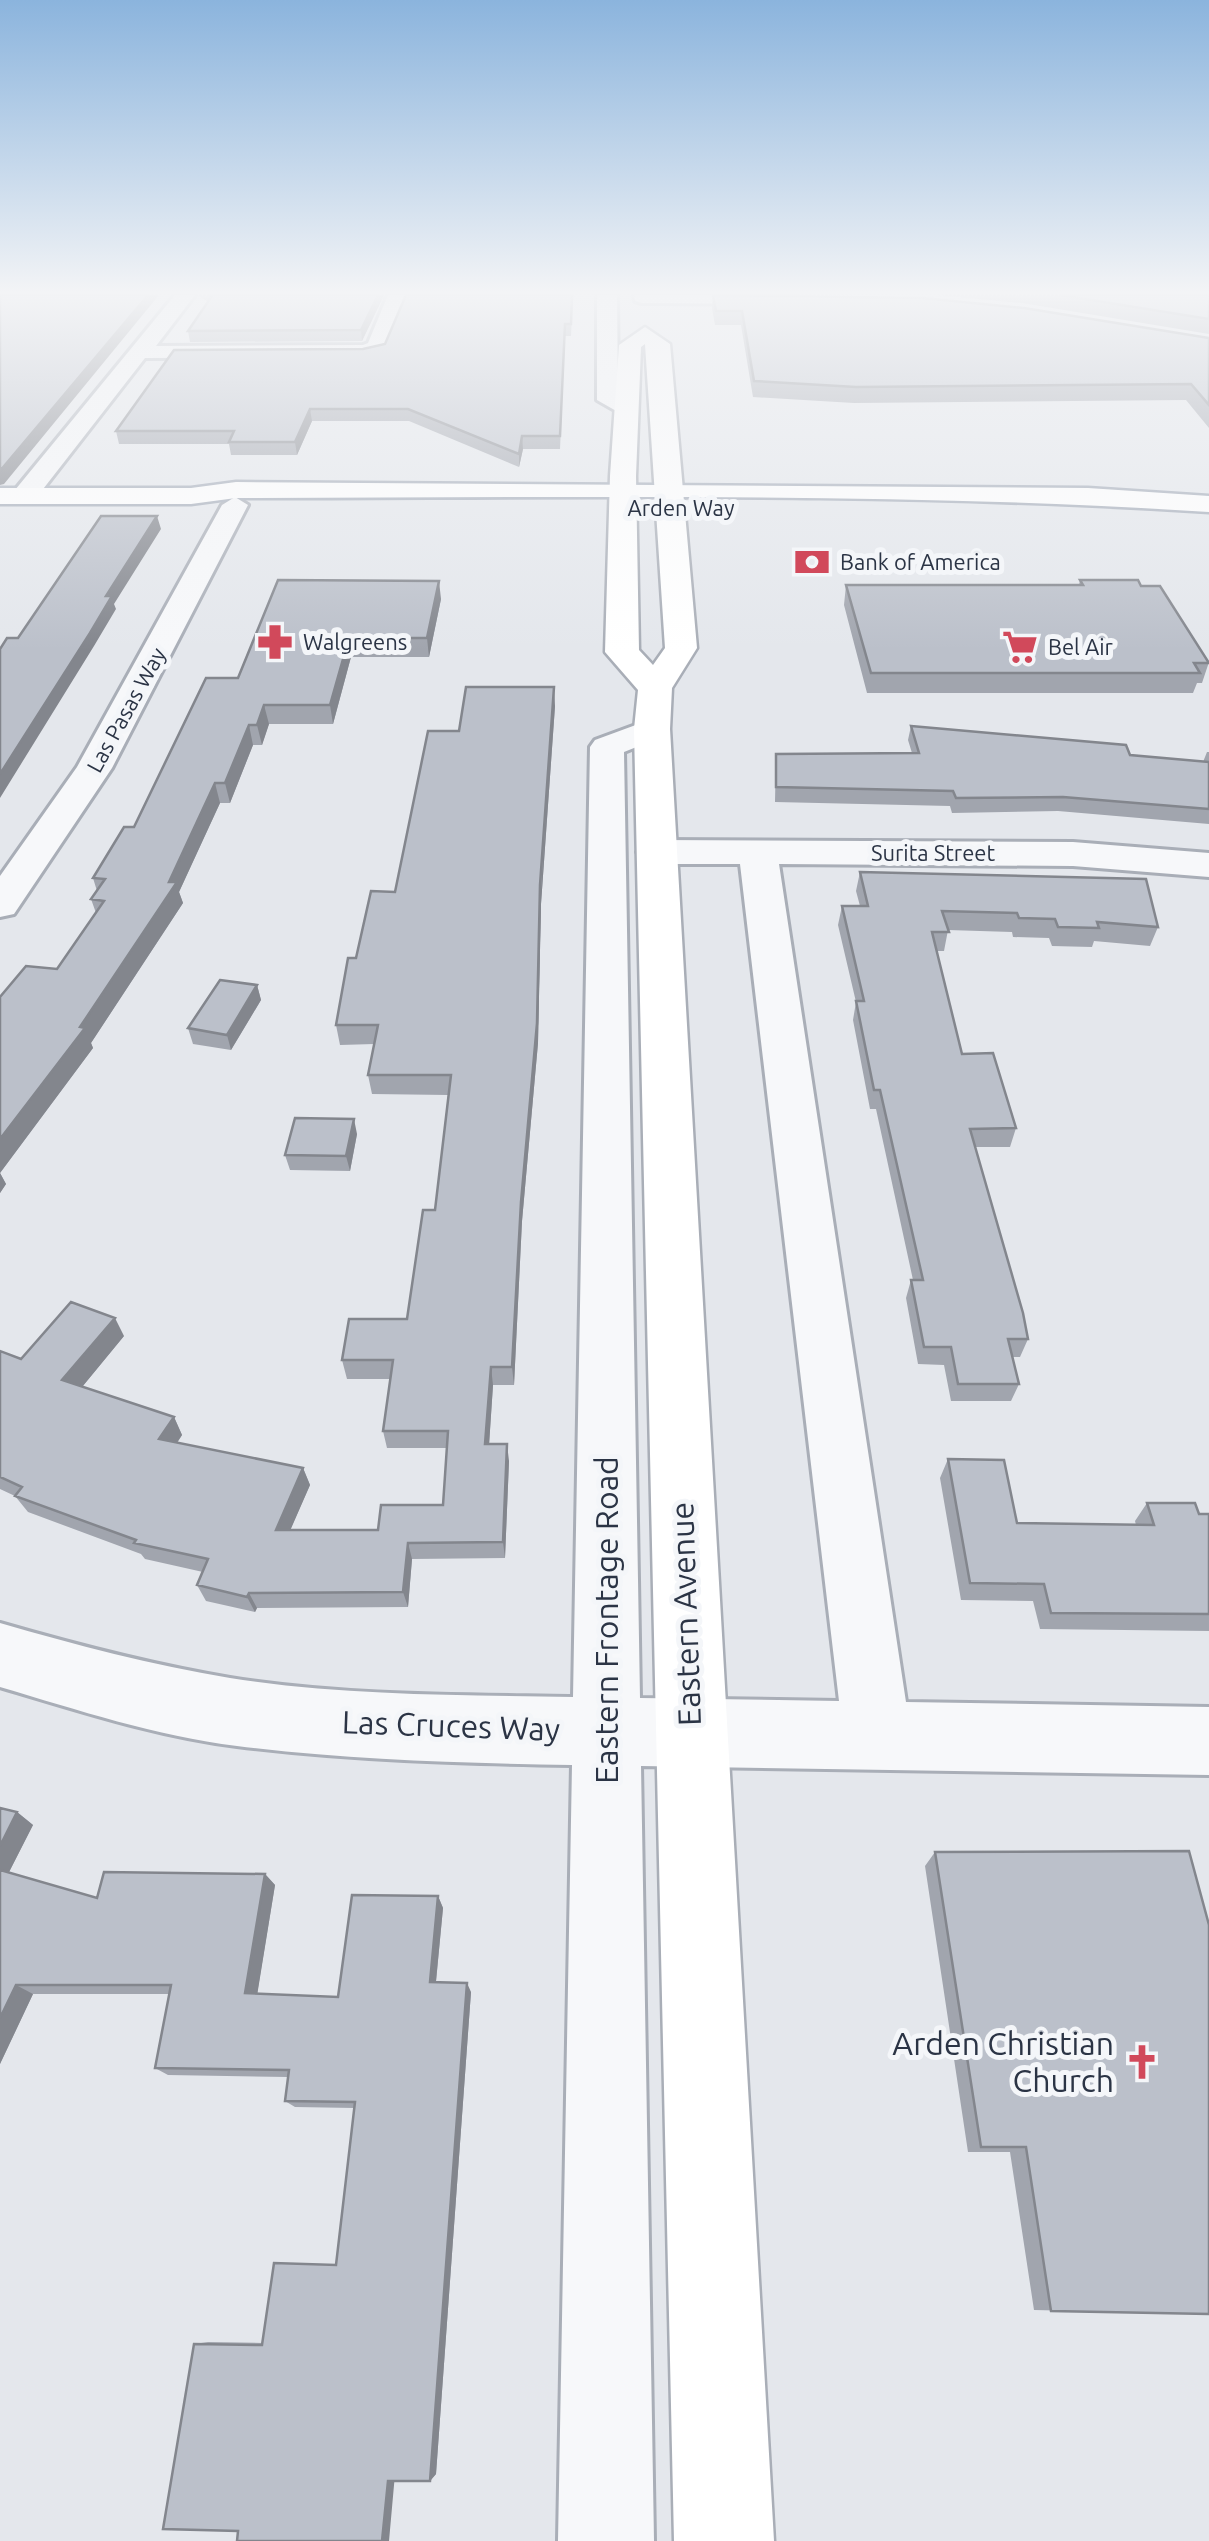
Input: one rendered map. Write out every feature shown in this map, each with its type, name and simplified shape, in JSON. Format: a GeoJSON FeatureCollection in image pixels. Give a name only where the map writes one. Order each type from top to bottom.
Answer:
{"type":"FeatureCollection","features":[{"type":"Feature","properties":{"kind":"main road"},"geometry":{"type":"LineString","coordinates":[[626,414],[622,652],[654,708]]}},
{"type":"Feature","properties":{"kind":"main road"},"geometry":{"type":"LineString","coordinates":[[654,708],[681,648],[665,414]]}},
{"type":"Feature","properties":{"kind":"main road","name":"Arden Way"},"geometry":{"type":"LineString","coordinates":[[12,496],[191,496],[236,490],[625,499]]}},
{"type":"Feature","properties":{"kind":"main road","name":"Arden Way"},"geometry":{"type":"LineString","coordinates":[[191,496],[236,505],[673,499],[1024,510],[1209,504]]}},
{"type":"Feature","properties":{"kind":"main road","name":"Eastern Avenue"},"geometry":{"type":"LineString","coordinates":[[654,708],[656,852],[724,2541]]}},
{"type":"Feature","properties":{"kind":"street"},"geometry":{"type":"LineString","coordinates":[[12,496],[87,414]]}},
{"type":"Feature","properties":{"kind":"street","name":"Las Pasas Way"},"geometry":{"type":"LineString","coordinates":[[0,905],[94,768],[236,505]]}},
{"type":"Feature","properties":{"kind":"street","name":"Eastern Frontage Road"},"geometry":{"type":"LineString","coordinates":[[606,2541],[607,747],[654,708]]}},
{"type":"Feature","properties":{"kind":"street","name":"Surita Street"},"geometry":{"type":"LineString","coordinates":[[656,852],[1072,854],[1209,865]]}},
{"type":"Feature","properties":{"kind":"street"},"geometry":{"type":"LineString","coordinates":[[758,852],[876,1736]]}},
{"type":"Feature","properties":{"kind":"street","name":"Las Cruces Way"},"geometry":{"type":"LineString","coordinates":[[0,1656],[127,1692],[234,1712],[404,1728],[1209,1741]]}},
{"type":"Feature","properties":{"kind":"building"},"geometry":{"type":"Polygon","coordinates":[[[0,414],[48,414],[0,471],[0,414]]]}},
{"type":"Feature","properties":{"kind":"building"},"geometry":{"type":"Polygon","coordinates":[[[128,414],[308,414],[295,442],[229,442],[234,431],[116,431],[128,414]]]}},
{"type":"Feature","properties":{"kind":"building"},"geometry":{"type":"Polygon","coordinates":[[[419,414],[561,414],[560,436],[522,436],[519,454],[419,414]]]}},
{"type":"Feature","properties":{"kind":"building"},"geometry":{"type":"Polygon","coordinates":[[[101,516],[157,516],[106,596],[112,596],[90,633],[0,774],[0,649],[7,638],[18,638],[101,516]]]}},
{"type":"Feature","properties":{"kind":"building"},"geometry":{"type":"Polygon","coordinates":[[[278,580],[439,581],[427,638],[349,638],[330,705],[264,705],[257,725],[249,725],[225,783],[215,783],[169,882],[177,882],[80,1027],[85,1028],[0,1139],[0,997],[26,966],[57,969],[104,901],[91,899],[105,879],[93,878],[124,827],[134,827],[206,678],[238,678],[278,580]]]}},
{"type":"Feature","properties":{"kind":"building"},"geometry":{"type":"Polygon","coordinates":[[[1080,580],[1138,580],[1141,586],[1160,586],[1209,663],[1194,663],[1200,673],[871,673],[846,585],[1083,585],[1080,580]]]}},
{"type":"Feature","properties":{"kind":"building"},"geometry":{"type":"Polygon","coordinates":[[[466,687],[554,687],[540,885],[537,1023],[512,1367],[491,1367],[485,1444],[507,1444],[503,1542],[408,1543],[403,1592],[249,1593],[247,1597],[197,1585],[208,1559],[134,1543],[136,1540],[15,1496],[22,1487],[0,1477],[0,1351],[21,1359],[71,1302],[115,1318],[62,1380],[174,1417],[159,1439],[303,1468],[276,1530],[378,1530],[381,1505],[443,1505],[448,1431],[383,1431],[393,1360],[342,1360],[349,1319],[407,1319],[423,1210],[435,1210],[451,1075],[368,1075],[378,1025],[336,1025],[348,958],[356,958],[371,891],[395,892],[428,731],[459,731],[466,687]]]}},
{"type":"Feature","properties":{"kind":"building"},"geometry":{"type":"Polygon","coordinates":[[[911,726],[1126,745],[1130,755],[1209,762],[1209,809],[1063,797],[956,798],[953,791],[776,787],[776,754],[919,753],[911,726]]]}},
{"type":"Feature","properties":{"kind":"building"},"geometry":{"type":"Polygon","coordinates":[[[860,872],[1146,879],[1158,927],[1097,922],[1099,928],[1058,927],[1055,919],[1019,918],[1017,913],[942,911],[949,932],[932,932],[962,1054],[993,1053],[1016,1128],[970,1129],[1028,1339],[1008,1339],[1019,1384],[958,1384],[951,1347],[924,1347],[911,1280],[923,1280],[880,1090],[874,1090],[856,1001],[864,1001],[842,906],[868,906],[860,872]]]}},
{"type":"Feature","properties":{"kind":"building"},"geometry":{"type":"Polygon","coordinates":[[[220,980],[257,985],[227,1035],[188,1028],[220,980]]]}},
{"type":"Feature","properties":{"kind":"building"},"geometry":{"type":"Polygon","coordinates":[[[295,1118],[354,1119],[346,1156],[285,1155],[295,1118]]]}},
{"type":"Feature","properties":{"kind":"building"},"geometry":{"type":"Polygon","coordinates":[[[948,1459],[1004,1460],[1017,1523],[1154,1525],[1147,1503],[1195,1503],[1199,1514],[1209,1514],[1209,1614],[1051,1613],[1044,1584],[970,1583],[948,1459]]]}},
{"type":"Feature","properties":{"kind":"building"},"geometry":{"type":"Polygon","coordinates":[[[0,1808],[17,1812],[0,1846],[0,1808]]]}},
{"type":"Feature","properties":{"kind":"building"},"geometry":{"type":"Polygon","coordinates":[[[1189,1851],[1209,1925],[1209,2314],[1051,2311],[1026,2147],[981,2147],[935,1852],[1189,1851]]]}},
{"type":"Feature","properties":{"kind":"building"},"geometry":{"type":"Polygon","coordinates":[[[0,1870],[97,1898],[104,1872],[265,1874],[245,1993],[338,1997],[352,1895],[438,1896],[430,1982],[467,1983],[430,2481],[388,2481],[382,2541],[237,2541],[238,2531],[163,2529],[194,2344],[262,2345],[274,2263],[336,2265],[355,2102],[285,2101],[289,2070],[155,2068],[171,1985],[16,1985],[0,2018],[0,1870]]]}},
{"type":"Feature","properties":{"kind":"place","name":"Bank of America"},"geometry":{"type":"Point","coordinates":[812,562]}},
{"type":"Feature","properties":{"kind":"place","name":"Walgreens"},"geometry":{"type":"Point","coordinates":[275,642]}},
{"type":"Feature","properties":{"kind":"place","name":"Bel Air"},"geometry":{"type":"Point","coordinates":[1020,647]}},
{"type":"Feature","properties":{"kind":"place","name":"Arden Christian Church"},"geometry":{"type":"Point","coordinates":[1142,2062]}}]}
